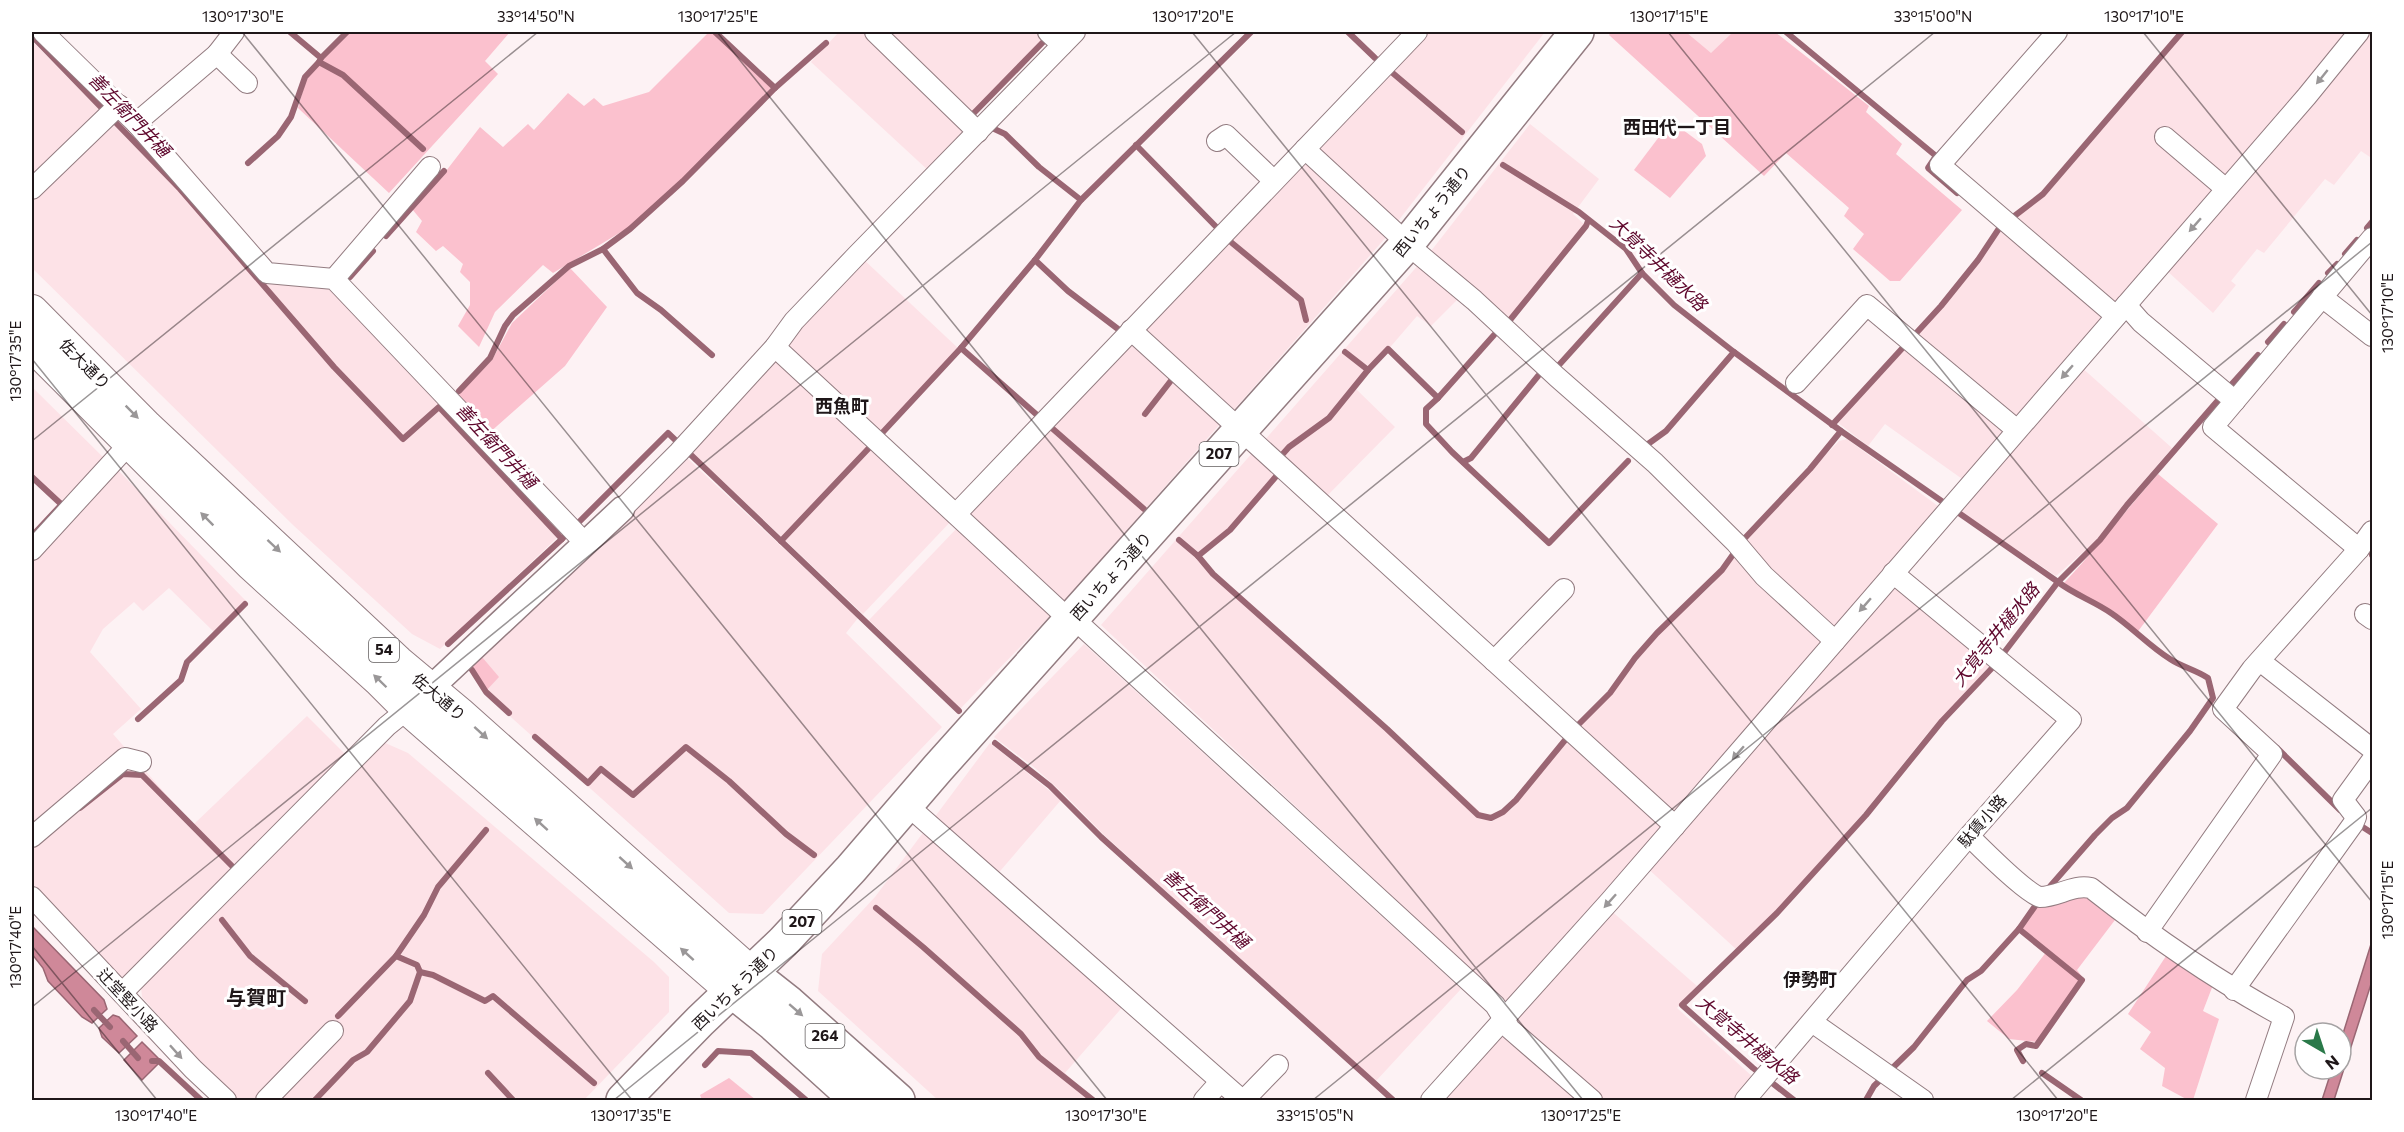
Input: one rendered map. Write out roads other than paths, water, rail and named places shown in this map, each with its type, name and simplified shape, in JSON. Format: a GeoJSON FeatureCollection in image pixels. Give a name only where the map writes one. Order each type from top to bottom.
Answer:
{"type":"FeatureCollection","features":[{"type":"Feature","properties":{"kind":"highway","name":"西いちょう通り"},"geometry":{"type":"LineString","coordinates":[[623,1101],[783,942],[907,805],[1407,244],[1577,32]]}},
{"type":"Feature","properties":{"kind":"highway","name":"264"},"geometry":{"type":"LineString","coordinates":[[741,982],[772,1023],[856,1101]]}},
{"type":"Feature","properties":{"kind":"highway","name":"264"},"geometry":{"type":"LineString","coordinates":[[741,982],[789,1004],[898,1101]]}},
{"type":"Feature","properties":{"kind":"main road","name":"佐大通り"},"geometry":{"type":"LineString","coordinates":[[32,311],[147,427],[398,662],[443,737],[741,982]]}},
{"type":"Feature","properties":{"kind":"main road","name":"佐大通り"},"geometry":{"type":"LineString","coordinates":[[32,345],[252,565],[380,681],[419,699]]}},
{"type":"Feature","properties":{"kind":"street"},"geometry":{"type":"LineString","coordinates":[[43,32],[112,111],[136,123],[267,273],[334,279],[576,535]]}},
{"type":"Feature","properties":{"kind":"street"},"geometry":{"type":"LineString","coordinates":[[136,123],[217,54],[234,32]]}},
{"type":"Feature","properties":{"kind":"street"},"geometry":{"type":"LineString","coordinates":[[875,32],[983,127]]}},
{"type":"Feature","properties":{"kind":"street"},"geometry":{"type":"LineString","coordinates":[[956,514],[1417,32]]}},
{"type":"Feature","properties":{"kind":"street"},"geometry":{"type":"LineString","coordinates":[[2057,32],[1940,165],[2006,222],[2121,310],[2141,322],[2235,401]]}},
{"type":"Feature","properties":{"kind":"street"},"geometry":{"type":"LineString","coordinates":[[1431,1101],[1503,1018],[1610,902],[2359,32]]}},
{"type":"Feature","properties":{"kind":"street"},"geometry":{"type":"LineString","coordinates":[[122,993],[387,726],[419,699],[576,535],[622,509],[685,446],[775,347],[794,321],[983,127],[1058,35]]}},
{"type":"Feature","properties":{"kind":"street"},"geometry":{"type":"LineString","coordinates":[[217,54],[247,83]]}},
{"type":"Feature","properties":{"kind":"street"},"geometry":{"type":"LineString","coordinates":[[32,189],[112,111]]}},
{"type":"Feature","properties":{"kind":"street"},"geometry":{"type":"LineString","coordinates":[[1217,141],[1226,135],[1274,180]]}},
{"type":"Feature","properties":{"kind":"street"},"geometry":{"type":"LineString","coordinates":[[2165,137],[2226,189]]}},
{"type":"Feature","properties":{"kind":"street"},"geometry":{"type":"LineString","coordinates":[[1305,149],[1407,244],[1474,300],[1655,463],[1764,576],[1835,640]]}},
{"type":"Feature","properties":{"kind":"street"},"geometry":{"type":"LineString","coordinates":[[334,279],[430,167]]}},
{"type":"Feature","properties":{"kind":"street"},"geometry":{"type":"LineString","coordinates":[[2359,549],[2213,427],[2373,238]]}},
{"type":"Feature","properties":{"kind":"street"},"geometry":{"type":"LineString","coordinates":[[2322,297],[2373,336]]}},
{"type":"Feature","properties":{"kind":"street"},"geometry":{"type":"LineString","coordinates":[[1796,382],[1867,305],[2017,430]]}},
{"type":"Feature","properties":{"kind":"street"},"geometry":{"type":"LineString","coordinates":[[1131,330],[1675,826]]}},
{"type":"Feature","properties":{"kind":"street"},"geometry":{"type":"LineString","coordinates":[[775,347],[1060,611],[1073,618],[1495,1005],[1510,1029],[1592,1101]]}},
{"type":"Feature","properties":{"kind":"street"},"geometry":{"type":"LineString","coordinates":[[32,550],[131,442]]}},
{"type":"Feature","properties":{"kind":"street"},"geometry":{"type":"LineString","coordinates":[[2147,932],[2272,754],[2227,703],[2260,661],[2373,531]]}},
{"type":"Feature","properties":{"kind":"street","name":"駄賃小路"},"geometry":{"type":"LineString","coordinates":[[1745,1101],[1969,836],[2071,720],[1893,573]]}},
{"type":"Feature","properties":{"kind":"street"},"geometry":{"type":"LineString","coordinates":[[1494,661],[1563,589]]}},
{"type":"Feature","properties":{"kind":"street"},"geometry":{"type":"LineString","coordinates":[[2260,661],[2373,749]]}},
{"type":"Feature","properties":{"kind":"street"},"geometry":{"type":"LineString","coordinates":[[32,837],[125,758],[141,762]]}},
{"type":"Feature","properties":{"kind":"street"},"geometry":{"type":"LineString","coordinates":[[2234,990],[2355,821],[2343,800],[2373,760]]}},
{"type":"Feature","properties":{"kind":"street"},"geometry":{"type":"LineString","coordinates":[[907,805],[1243,1101],[1278,1065]]}},
{"type":"Feature","properties":{"kind":"street"},"geometry":{"type":"LineString","coordinates":[[1969,836],[2032,895],[2043,896],[2082,886],[2091,888],[2147,932],[2234,990],[2284,1017],[2256,1101]]}},
{"type":"Feature","properties":{"kind":"street","name":"辻堂竪小路"},"geometry":{"type":"LineString","coordinates":[[32,897],[192,1070],[226,1101]]}},
{"type":"Feature","properties":{"kind":"street"},"geometry":{"type":"LineString","coordinates":[[1812,1022],[1923,1101]]}},
{"type":"Feature","properties":{"kind":"street"},"geometry":{"type":"LineString","coordinates":[[266,1101],[333,1031]]}},
{"type":"Feature","properties":{"kind":"street"},"geometry":{"type":"LineString","coordinates":[[1204,1101],[1220,1082]]}},
{"type":"Feature","properties":{"kind":"waterway"},"geometry":{"type":"LineString","coordinates":[[290,32],[321,58],[319,62],[343,75],[423,149]]}},
{"type":"Feature","properties":{"kind":"waterway"},"geometry":{"type":"LineString","coordinates":[[321,58],[347,32]]}},
{"type":"Feature","properties":{"kind":"waterway"},"geometry":{"type":"LineString","coordinates":[[459,391],[490,358],[505,326],[513,315],[569,266],[603,249],[630,229],[683,181],[775,88],[715,32]]}},
{"type":"Feature","properties":{"kind":"waterway"},"geometry":{"type":"LineString","coordinates":[[883,432],[961,348],[1035,260],[1081,200],[1251,32]]}},
{"type":"Feature","properties":{"kind":"waterway","name":"大覚寺井樋水路"},"geometry":{"type":"LineString","coordinates":[[1348,32],[1462,132]]}},
{"type":"Feature","properties":{"kind":"waterway"},"geometry":{"type":"LineString","coordinates":[[1786,32],[1936,156],[1928,168],[1957,193]]}},
{"type":"Feature","properties":{"kind":"waterway"},"geometry":{"type":"LineString","coordinates":[[1832,425],[1941,306],[1978,260],[2000,227],[2043,194],[2182,32]]}},
{"type":"Feature","properties":{"kind":"waterway","name":"善左衛門井樋"},"geometry":{"type":"LineString","coordinates":[[32,36],[180,189],[334,367],[403,439],[439,407],[562,539],[668,433],[959,711]]}},
{"type":"Feature","properties":{"kind":"waterway"},"geometry":{"type":"LineString","coordinates":[[970,117],[1049,36]]}},
{"type":"Feature","properties":{"kind":"waterway"},"geometry":{"type":"LineString","coordinates":[[775,88],[826,43]]}},
{"type":"Feature","properties":{"kind":"waterway"},"geometry":{"type":"LineString","coordinates":[[248,163],[278,136],[291,117],[305,77],[319,62]]}},
{"type":"Feature","properties":{"kind":"waterway"},"geometry":{"type":"LineString","coordinates":[[988,126],[1005,134],[1039,167],[1081,200]]}},
{"type":"Feature","properties":{"kind":"waterway"},"geometry":{"type":"LineString","coordinates":[[1136,145],[1232,243],[1301,300],[1306,320]]}},
{"type":"Feature","properties":{"kind":"waterway","name":"大覚寺井樋水路"},"geometry":{"type":"LineString","coordinates":[[1503,165],[1579,212],[1626,249],[1642,273],[1674,305],[1734,352],[1841,431],[2058,582],[1993,667],[1942,721],[1866,815],[1777,913],[1682,1005],[1753,1068],[1794,1100]]}},
{"type":"Feature","properties":{"kind":"waterway"},"geometry":{"type":"LineString","coordinates":[[386,236],[444,171]]}},
{"type":"Feature","properties":{"kind":"waterway"},"geometry":{"type":"LineString","coordinates":[[1510,320],[1588,221]]}},
{"type":"Feature","properties":{"kind":"waterway"},"geometry":{"type":"LineString","coordinates":[[2367,228],[2372,222]]}},
{"type":"Feature","properties":{"kind":"waterway"},"geometry":{"type":"LineString","coordinates":[[2345,254],[2357,240]]}},
{"type":"Feature","properties":{"kind":"waterway"},"geometry":{"type":"LineString","coordinates":[[603,249],[637,293],[661,310],[712,355]]}},
{"type":"Feature","properties":{"kind":"waterway"},"geometry":{"type":"LineString","coordinates":[[350,277],[373,251]]}},
{"type":"Feature","properties":{"kind":"waterway"},"geometry":{"type":"LineString","coordinates":[[1035,260],[1068,291],[1118,329]]}},
{"type":"Feature","properties":{"kind":"waterway"},"geometry":{"type":"LineString","coordinates":[[2328,273],[2337,264]]}},
{"type":"Feature","properties":{"kind":"waterway"},"geometry":{"type":"LineString","coordinates":[[1559,365],[1642,273]]}},
{"type":"Feature","properties":{"kind":"waterway"},"geometry":{"type":"LineString","coordinates":[[2294,312],[2319,283]]}},
{"type":"Feature","properties":{"kind":"waterway"},"geometry":{"type":"LineString","coordinates":[[2268,342],[2284,324]]}},
{"type":"Feature","properties":{"kind":"waterway"},"geometry":{"type":"LineString","coordinates":[[1438,398],[1494,335]]}},
{"type":"Feature","properties":{"kind":"waterway"},"geometry":{"type":"LineString","coordinates":[[961,348],[1144,509]]}},
{"type":"Feature","properties":{"kind":"waterway"},"geometry":{"type":"LineString","coordinates":[[1345,352],[1368,370],[1388,349],[1438,398],[1426,409],[1426,424],[1452,452],[1549,543],[1628,461]]}},
{"type":"Feature","properties":{"kind":"waterway"},"geometry":{"type":"LineString","coordinates":[[1648,444],[1666,431],[1734,352]]}},
{"type":"Feature","properties":{"kind":"waterway"},"geometry":{"type":"LineString","coordinates":[[2230,386],[2258,355]]}},
{"type":"Feature","properties":{"kind":"waterway"},"geometry":{"type":"LineString","coordinates":[[1283,460],[1281,456],[1289,447],[1329,418],[1368,370]]}},
{"type":"Feature","properties":{"kind":"waterway"},"geometry":{"type":"LineString","coordinates":[[1145,414],[1173,378],[1169,375]]}},
{"type":"Feature","properties":{"kind":"waterway"},"geometry":{"type":"LineString","coordinates":[[1463,462],[1471,458],[1538,376]]}},
{"type":"Feature","properties":{"kind":"waterway"},"geometry":{"type":"LineString","coordinates":[[2046,891],[2095,835],[2112,818],[2127,808],[2190,731],[2213,698],[2208,678],[2170,659],[2111,613],[2058,582],[2100,540],[2127,505],[2220,398]]}},
{"type":"Feature","properties":{"kind":"waterway"},"geometry":{"type":"LineString","coordinates":[[1179,540],[1198,556],[1213,574],[1387,729],[1478,815],[1491,818],[1503,812],[1516,800],[1575,728],[1610,693],[1635,658],[1657,633],[1722,570],[1744,539],[1810,469],[1841,431]]}},
{"type":"Feature","properties":{"kind":"waterway"},"geometry":{"type":"LineString","coordinates":[[781,541],[869,448]]}},
{"type":"Feature","properties":{"kind":"waterway"},"geometry":{"type":"LineString","coordinates":[[1198,556],[1230,530],[1279,473]]}},
{"type":"Feature","properties":{"kind":"waterway"},"geometry":{"type":"LineString","coordinates":[[32,477],[61,504]]}},
{"type":"Feature","properties":{"kind":"waterway"},"geometry":{"type":"LineString","coordinates":[[32,536],[62,504]]}},
{"type":"Feature","properties":{"kind":"waterway"},"geometry":{"type":"LineString","coordinates":[[448,644],[562,539]]}},
{"type":"Feature","properties":{"kind":"waterway"},"geometry":{"type":"LineString","coordinates":[[138,719],[181,680],[187,662],[245,604]]}},
{"type":"Feature","properties":{"kind":"waterway"},"geometry":{"type":"LineString","coordinates":[[472,670],[486,692],[509,713]]}},
{"type":"Feature","properties":{"kind":"waterway"},"geometry":{"type":"LineString","coordinates":[[535,737],[588,783],[601,769],[633,795],[686,747],[729,781],[786,834],[814,855]]}},
{"type":"Feature","properties":{"kind":"waterway","name":"善左衛門井樋"},"geometry":{"type":"LineString","coordinates":[[995,743],[1050,786],[1101,837],[1393,1100]]}},
{"type":"Feature","properties":{"kind":"waterway"},"geometry":{"type":"LineString","coordinates":[[2277,748],[2340,810]]}},
{"type":"Feature","properties":{"kind":"waterway"},"geometry":{"type":"LineString","coordinates":[[80,808],[123,774],[142,775],[233,867]]}},
{"type":"Feature","properties":{"kind":"waterway"},"geometry":{"type":"LineString","coordinates":[[2358,824],[2372,833]]}},
{"type":"Feature","properties":{"kind":"waterway"},"geometry":{"type":"LineString","coordinates":[[338,1016],[396,956],[424,915],[438,887],[486,830]]}},
{"type":"Feature","properties":{"kind":"waterway"},"geometry":{"type":"LineString","coordinates":[[1866,1100],[1874,1086],[1914,1047],[1967,980],[1981,971],[2019,929],[2040,899]]}},
{"type":"Feature","properties":{"kind":"waterway"},"geometry":{"type":"LineString","coordinates":[[876,908],[1021,1034],[1039,1057],[1093,1100]]}},
{"type":"Feature","properties":{"kind":"waterway"},"geometry":{"type":"LineString","coordinates":[[222,920],[250,956],[305,1001]]}},
{"type":"Feature","properties":{"kind":"waterway"},"geometry":{"type":"LineString","coordinates":[[2019,929],[2082,980],[2036,1046],[2026,1044],[2017,1050],[2023,1061]]}},
{"type":"Feature","properties":{"kind":"waterway"},"geometry":{"type":"LineString","coordinates":[[315,1100],[353,1060],[367,1052],[410,1001],[420,972],[417,965],[396,956]]}},
{"type":"Feature","properties":{"kind":"waterway"},"geometry":{"type":"LineString","coordinates":[[420,972],[433,975],[485,1001],[493,996],[594,1083]]}},
{"type":"Feature","properties":{"kind":"waterway"},"geometry":{"type":"LineString","coordinates":[[94,1010],[110,1027]]}},
{"type":"Feature","properties":{"kind":"waterway"},"geometry":{"type":"LineString","coordinates":[[123,1041],[138,1058]]}},
{"type":"Feature","properties":{"kind":"waterway"},"geometry":{"type":"LineString","coordinates":[[705,1065],[718,1051],[751,1053],[806,1100]]}},
{"type":"Feature","properties":{"kind":"waterway"},"geometry":{"type":"LineString","coordinates":[[152,1061],[159,1061],[201,1100]]}},
{"type":"Feature","properties":{"kind":"waterway"},"geometry":{"type":"LineString","coordinates":[[488,1073],[513,1100]]}},
{"type":"Feature","properties":{"kind":"waterway"},"geometry":{"type":"LineString","coordinates":[[2042,1073],[2081,1100]]}},
{"type":"Feature","properties":{"kind":"district","name":"西田代一丁目"},"geometry":{"type":"Point","coordinates":[1677,128]}},
{"type":"Feature","properties":{"kind":"district","name":"西魚町"},"geometry":{"type":"Point","coordinates":[842,407]}},
{"type":"Feature","properties":{"kind":"district","name":"伊勢町"},"geometry":{"type":"Point","coordinates":[1810,980]}},
{"type":"Feature","properties":{"kind":"district","name":"与賀町"},"geometry":{"type":"Point","coordinates":[256,998]}}]}
